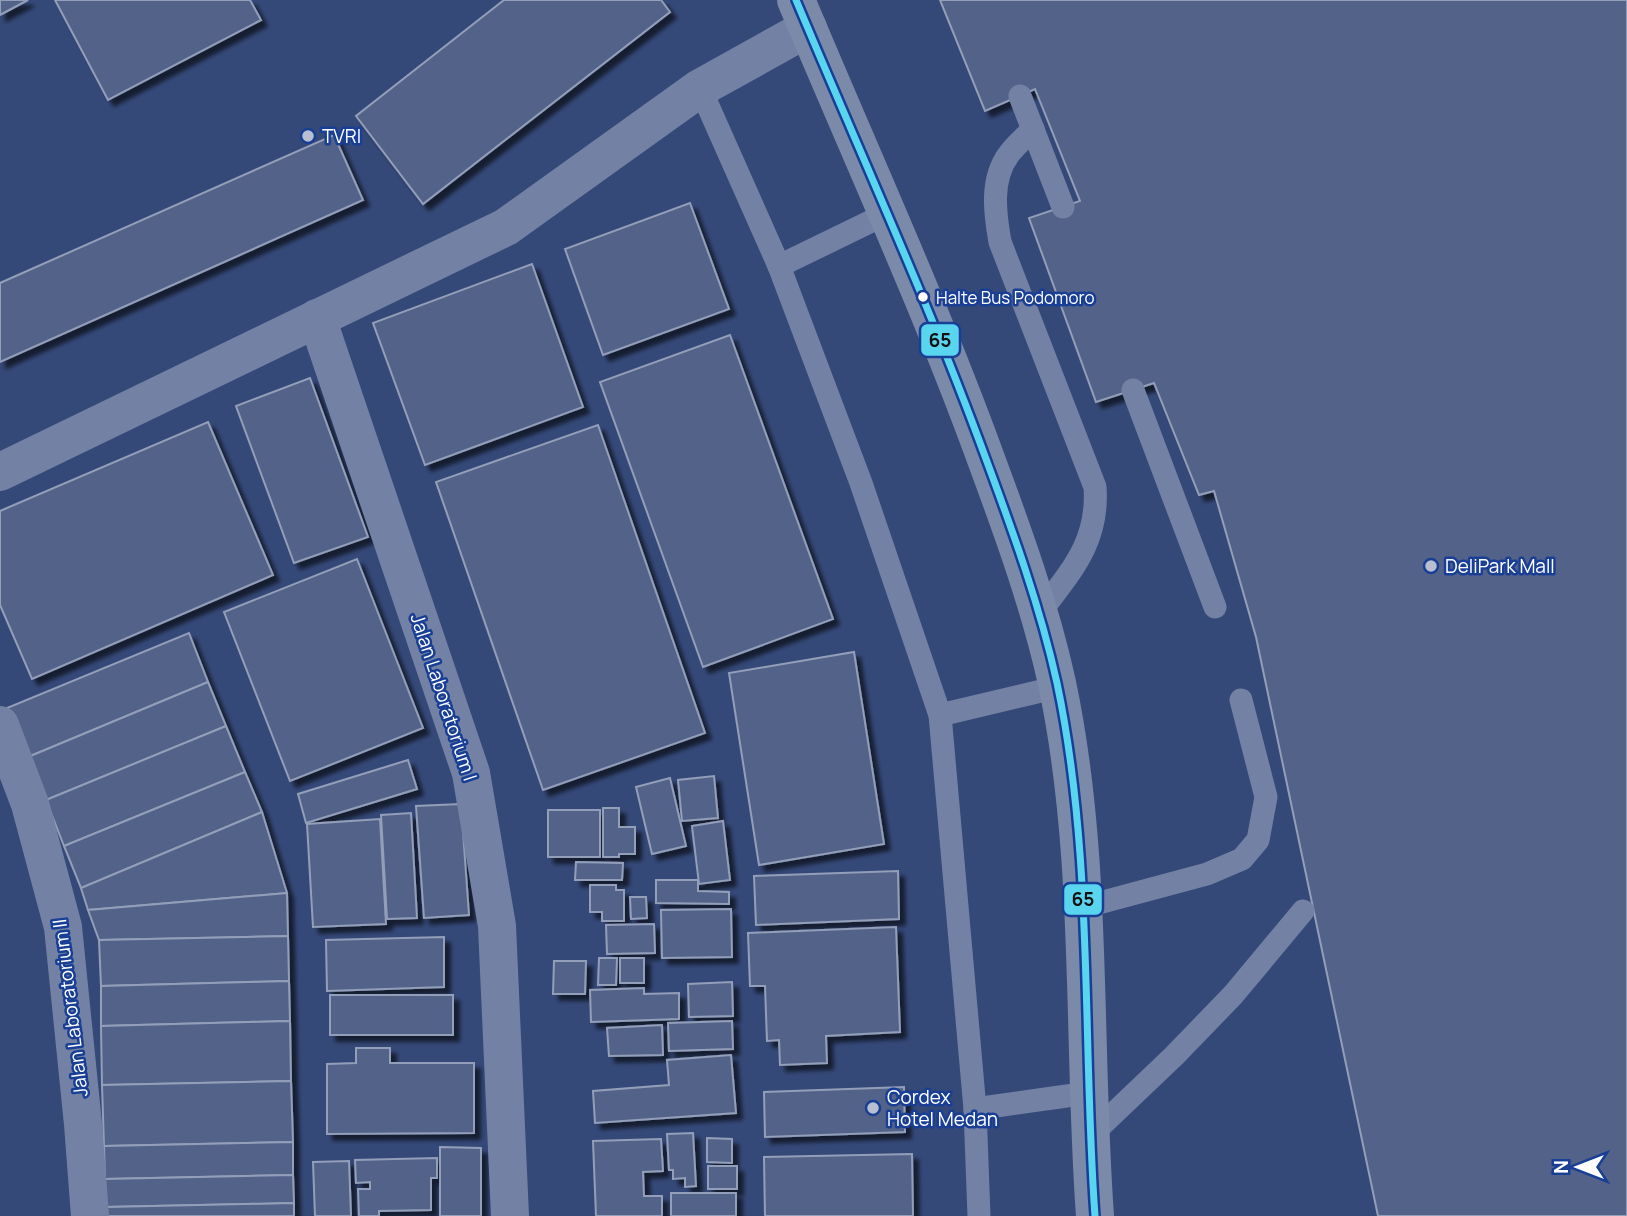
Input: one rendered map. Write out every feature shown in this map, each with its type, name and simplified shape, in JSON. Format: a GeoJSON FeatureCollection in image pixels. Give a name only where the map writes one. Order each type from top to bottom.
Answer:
{"type":"FeatureCollection","features":[{"type":"Feature","properties":{"kind":"main road"},"geometry":{"type":"LineString","coordinates":[[802,14],[953,368],[1011,526],[1039,614],[1058,687],[1079,820],[1084,907],[1089,1137],[1095,1216]]}},
{"type":"Feature","properties":{"kind":"street"},"geometry":{"type":"LineString","coordinates":[[0,472],[506,227],[802,14]]}},
{"type":"Feature","properties":{"kind":"street","name":"Jalan Laboratorium I"},"geometry":{"type":"LineString","coordinates":[[317,318],[471,773],[497,926],[510,1216]]}},
{"type":"Feature","properties":{"kind":"street","name":"Jalan Laboratorium II"},"geometry":{"type":"LineString","coordinates":[[0,725],[30,804],[63,927],[90,1216]]}},
{"type":"Feature","properties":{"kind":"lane"},"geometry":{"type":"LineString","coordinates":[[701,88],[779,266],[861,483],[940,715],[975,1109],[979,1216]]}},
{"type":"Feature","properties":{"kind":"lane"},"geometry":{"type":"LineString","coordinates":[[1020,96],[1063,207]]}},
{"type":"Feature","properties":{"kind":"lane"},"geometry":{"type":"LineString","coordinates":[[1033,129],[1007,156],[998,180],[994,209],[1000,242],[1096,487],[1093,526],[1081,556],[1039,614]]}},
{"type":"Feature","properties":{"kind":"lane"},"geometry":{"type":"LineString","coordinates":[[779,266],[888,213]]}},
{"type":"Feature","properties":{"kind":"lane"},"geometry":{"type":"LineString","coordinates":[[1133,390],[1215,607]]}},
{"type":"Feature","properties":{"kind":"lane"},"geometry":{"type":"LineString","coordinates":[[940,715],[1058,687]]}},
{"type":"Feature","properties":{"kind":"lane"},"geometry":{"type":"LineString","coordinates":[[1084,907],[1207,874],[1242,859],[1258,840],[1266,797],[1241,700]]}},
{"type":"Feature","properties":{"kind":"lane"},"geometry":{"type":"LineString","coordinates":[[1089,1137],[1233,995],[1303,911]]}},
{"type":"Feature","properties":{"kind":"lane"},"geometry":{"type":"LineString","coordinates":[[975,1109],[1088,1093]]}},
{"type":"Feature","properties":{"kind":"building"},"geometry":{"type":"Polygon","coordinates":[[[0,0],[28,0],[0,15],[0,0]]]}},
{"type":"Feature","properties":{"kind":"building"},"geometry":{"type":"Polygon","coordinates":[[[55,0],[250,0],[261,20],[108,100],[55,0]]]}},
{"type":"Feature","properties":{"kind":"building"},"geometry":{"type":"Polygon","coordinates":[[[504,0],[661,0],[670,12],[423,204],[356,116],[504,0]]]}},
{"type":"Feature","properties":{"kind":"building","name":"DeliPark Mall"},"geometry":{"type":"Polygon","coordinates":[[[940,0],[1627,0],[1627,1216],[1378,1216],[1256,637],[1214,491],[1199,495],[1154,383],[1096,402],[1029,218],[1080,201],[1035,89],[985,111],[940,0]]]}},
{"type":"Feature","properties":{"kind":"building"},"geometry":{"type":"Polygon","coordinates":[[[334,135],[363,200],[0,362],[0,283],[334,135]]]}},
{"type":"Feature","properties":{"kind":"building"},"geometry":{"type":"Polygon","coordinates":[[[690,203],[729,309],[603,355],[565,249],[690,203]]]}},
{"type":"Feature","properties":{"kind":"building"},"geometry":{"type":"Polygon","coordinates":[[[532,264],[583,407],[425,465],[373,323],[532,264]]]}},
{"type":"Feature","properties":{"kind":"building"},"geometry":{"type":"Polygon","coordinates":[[[730,335],[833,619],[703,667],[600,382],[730,335]]]}},
{"type":"Feature","properties":{"kind":"building"},"geometry":{"type":"Polygon","coordinates":[[[310,378],[368,537],[294,563],[236,406],[310,378]]]}},
{"type":"Feature","properties":{"kind":"building"},"geometry":{"type":"Polygon","coordinates":[[[208,422],[273,575],[32,679],[0,605],[0,511],[208,422]]]}},
{"type":"Feature","properties":{"kind":"building"},"geometry":{"type":"Polygon","coordinates":[[[598,425],[705,733],[543,790],[436,482],[598,425]]]}},
{"type":"Feature","properties":{"kind":"building"},"geometry":{"type":"Polygon","coordinates":[[[357,559],[423,728],[290,781],[224,612],[357,559]]]}},
{"type":"Feature","properties":{"kind":"building"},"geometry":{"type":"Polygon","coordinates":[[[189,633],[208,682],[28,757],[7,708],[189,633]]]}},
{"type":"Feature","properties":{"kind":"building"},"geometry":{"type":"Polygon","coordinates":[[[854,652],[884,844],[759,865],[729,673],[854,652]]]}},
{"type":"Feature","properties":{"kind":"building"},"geometry":{"type":"Polygon","coordinates":[[[208,682],[226,726],[46,800],[28,757],[208,682]]]}},
{"type":"Feature","properties":{"kind":"building"},"geometry":{"type":"Polygon","coordinates":[[[226,726],[245,772],[64,846],[46,800],[226,726]]]}},
{"type":"Feature","properties":{"kind":"building"},"geometry":{"type":"Polygon","coordinates":[[[408,760],[417,789],[306,823],[298,794],[408,760]]]}},
{"type":"Feature","properties":{"kind":"building"},"geometry":{"type":"Polygon","coordinates":[[[245,772],[262,812],[81,888],[64,846],[245,772]]]}},
{"type":"Feature","properties":{"kind":"building"},"geometry":{"type":"Polygon","coordinates":[[[714,776],[718,818],[682,821],[678,780],[714,776]]]}},
{"type":"Feature","properties":{"kind":"building"},"geometry":{"type":"Polygon","coordinates":[[[670,778],[686,846],[652,854],[636,787],[670,778]]]}},
{"type":"Feature","properties":{"kind":"building"},"geometry":{"type":"Polygon","coordinates":[[[461,804],[469,915],[424,918],[416,806],[461,804]]]}},
{"type":"Feature","properties":{"kind":"building"},"geometry":{"type":"Polygon","coordinates":[[[603,808],[619,808],[619,827],[635,827],[635,854],[603,857],[603,808]]]}},
{"type":"Feature","properties":{"kind":"building"},"geometry":{"type":"Polygon","coordinates":[[[548,810],[600,810],[600,857],[548,857],[548,810]]]}},
{"type":"Feature","properties":{"kind":"building"},"geometry":{"type":"Polygon","coordinates":[[[262,812],[287,893],[88,910],[81,888],[262,812]]]}},
{"type":"Feature","properties":{"kind":"building"},"geometry":{"type":"Polygon","coordinates":[[[411,813],[417,918],[387,919],[381,815],[411,813]]]}},
{"type":"Feature","properties":{"kind":"building"},"geometry":{"type":"Polygon","coordinates":[[[380,819],[386,924],[313,927],[307,824],[380,819]]]}},
{"type":"Feature","properties":{"kind":"building"},"geometry":{"type":"Polygon","coordinates":[[[723,821],[730,880],[699,884],[692,826],[723,821]]]}},
{"type":"Feature","properties":{"kind":"building"},"geometry":{"type":"Polygon","coordinates":[[[576,862],[623,863],[622,880],[575,880],[576,862]]]}},
{"type":"Feature","properties":{"kind":"building"},"geometry":{"type":"Polygon","coordinates":[[[898,871],[899,919],[756,925],[754,876],[898,871]]]}},
{"type":"Feature","properties":{"kind":"building"},"geometry":{"type":"Polygon","coordinates":[[[656,880],[698,880],[698,891],[729,892],[729,904],[656,903],[656,880]]]}},
{"type":"Feature","properties":{"kind":"building"},"geometry":{"type":"Polygon","coordinates":[[[590,885],[616,885],[616,890],[624,890],[624,921],[602,921],[602,912],[590,912],[590,885]]]}},
{"type":"Feature","properties":{"kind":"building"},"geometry":{"type":"Polygon","coordinates":[[[287,893],[288,936],[99,940],[88,910],[287,893]]]}},
{"type":"Feature","properties":{"kind":"building"},"geometry":{"type":"Polygon","coordinates":[[[630,897],[646,897],[647,918],[631,919],[630,897]]]}},
{"type":"Feature","properties":{"kind":"building"},"geometry":{"type":"Polygon","coordinates":[[[731,909],[732,957],[662,958],[661,910],[731,909]]]}},
{"type":"Feature","properties":{"kind":"building"},"geometry":{"type":"Polygon","coordinates":[[[654,924],[655,953],[607,954],[606,925],[654,924]]]}},
{"type":"Feature","properties":{"kind":"building"},"geometry":{"type":"Polygon","coordinates":[[[896,927],[900,1032],[826,1036],[827,1063],[780,1065],[779,1040],[767,1041],[765,986],[750,986],[748,933],[896,927]]]}},
{"type":"Feature","properties":{"kind":"building"},"geometry":{"type":"Polygon","coordinates":[[[288,936],[289,981],[101,986],[99,940],[288,936]]]}},
{"type":"Feature","properties":{"kind":"building"},"geometry":{"type":"Polygon","coordinates":[[[444,937],[444,987],[327,991],[326,940],[444,937]]]}},
{"type":"Feature","properties":{"kind":"building"},"geometry":{"type":"Polygon","coordinates":[[[599,958],[617,958],[616,985],[598,985],[599,958]]]}},
{"type":"Feature","properties":{"kind":"building"},"geometry":{"type":"Polygon","coordinates":[[[620,958],[644,958],[644,983],[620,983],[620,958]]]}},
{"type":"Feature","properties":{"kind":"building"},"geometry":{"type":"Polygon","coordinates":[[[554,961],[586,961],[585,994],[553,994],[554,961]]]}},
{"type":"Feature","properties":{"kind":"building"},"geometry":{"type":"Polygon","coordinates":[[[289,981],[290,1021],[101,1026],[101,986],[289,981]]]}},
{"type":"Feature","properties":{"kind":"building"},"geometry":{"type":"Polygon","coordinates":[[[732,982],[733,1016],[689,1017],[688,984],[732,982]]]}},
{"type":"Feature","properties":{"kind":"building"},"geometry":{"type":"Polygon","coordinates":[[[644,988],[644,994],[679,993],[679,1019],[591,1022],[590,990],[644,988]]]}},
{"type":"Feature","properties":{"kind":"building"},"geometry":{"type":"Polygon","coordinates":[[[330,995],[453,995],[453,1035],[330,1035],[330,995]]]}},
{"type":"Feature","properties":{"kind":"building"},"geometry":{"type":"Polygon","coordinates":[[[290,1021],[291,1081],[102,1085],[101,1026],[290,1021]]]}},
{"type":"Feature","properties":{"kind":"building"},"geometry":{"type":"Polygon","coordinates":[[[732,1021],[733,1049],[669,1051],[668,1023],[732,1021]]]}},
{"type":"Feature","properties":{"kind":"building"},"geometry":{"type":"Polygon","coordinates":[[[662,1025],[663,1055],[609,1056],[607,1028],[662,1025]]]}},
{"type":"Feature","properties":{"kind":"building"},"geometry":{"type":"Polygon","coordinates":[[[356,1048],[390,1048],[390,1063],[474,1063],[474,1133],[327,1134],[327,1064],[356,1063],[356,1048]]]}},
{"type":"Feature","properties":{"kind":"building"},"geometry":{"type":"Polygon","coordinates":[[[731,1055],[736,1113],[595,1123],[593,1091],[669,1085],[667,1060],[731,1055]]]}},
{"type":"Feature","properties":{"kind":"building"},"geometry":{"type":"Polygon","coordinates":[[[291,1081],[293,1142],[104,1146],[102,1085],[291,1081]]]}},
{"type":"Feature","properties":{"kind":"building"},"geometry":{"type":"Polygon","coordinates":[[[904,1087],[905,1132],[765,1137],[764,1092],[904,1087]]]}},
{"type":"Feature","properties":{"kind":"building"},"geometry":{"type":"Polygon","coordinates":[[[693,1133],[696,1186],[685,1187],[685,1178],[673,1179],[673,1170],[669,1170],[667,1134],[693,1133]]]}},
{"type":"Feature","properties":{"kind":"building"},"geometry":{"type":"Polygon","coordinates":[[[707,1138],[732,1139],[732,1163],[707,1162],[707,1138]]]}},
{"type":"Feature","properties":{"kind":"building"},"geometry":{"type":"Polygon","coordinates":[[[661,1139],[663,1171],[643,1172],[644,1196],[662,1196],[662,1216],[596,1216],[593,1141],[661,1139]]]}},
{"type":"Feature","properties":{"kind":"building"},"geometry":{"type":"Polygon","coordinates":[[[293,1142],[293,1175],[105,1179],[104,1146],[293,1142]]]}},
{"type":"Feature","properties":{"kind":"building"},"geometry":{"type":"Polygon","coordinates":[[[440,1147],[481,1148],[481,1216],[440,1216],[440,1147]]]}},
{"type":"Feature","properties":{"kind":"building"},"geometry":{"type":"Polygon","coordinates":[[[912,1154],[913,1216],[765,1216],[764,1157],[912,1154]]]}},
{"type":"Feature","properties":{"kind":"building"},"geometry":{"type":"Polygon","coordinates":[[[437,1158],[437,1178],[431,1178],[431,1210],[379,1211],[379,1216],[359,1216],[358,1189],[370,1189],[370,1182],[356,1183],[355,1160],[437,1158]]]}},
{"type":"Feature","properties":{"kind":"building"},"geometry":{"type":"Polygon","coordinates":[[[349,1161],[351,1216],[315,1216],[313,1162],[349,1161]]]}},
{"type":"Feature","properties":{"kind":"building"},"geometry":{"type":"Polygon","coordinates":[[[708,1166],[737,1166],[737,1189],[708,1189],[708,1166]]]}},
{"type":"Feature","properties":{"kind":"building"},"geometry":{"type":"Polygon","coordinates":[[[293,1175],[294,1203],[106,1207],[105,1179],[293,1175]]]}},
{"type":"Feature","properties":{"kind":"building"},"geometry":{"type":"Polygon","coordinates":[[[671,1193],[736,1193],[736,1216],[671,1216],[671,1193]]]}},
{"type":"Feature","properties":{"kind":"building"},"geometry":{"type":"Polygon","coordinates":[[[294,1203],[294,1216],[106,1216],[106,1207],[294,1203]]]}},
{"type":"Feature","properties":{"kind":"transit line","name":"65"},"geometry":{"type":"LineString","coordinates":[[796,0],[964,401],[1016,542],[1050,654],[1069,749],[1077,815],[1095,1216]]}},
{"type":"Feature","properties":{"kind":"place","name":"TVRI"},"geometry":{"type":"Point","coordinates":[308,136]}},
{"type":"Feature","properties":{"kind":"place","name":"Halte Bus Podomoro"},"geometry":{"type":"Point","coordinates":[923,297]}},
{"type":"Feature","properties":{"kind":"place","name":"DeliPark Mall"},"geometry":{"type":"Point","coordinates":[1431,566]}},
{"type":"Feature","properties":{"kind":"place","name":"Cordex Hotel Medan"},"geometry":{"type":"Point","coordinates":[873,1108]}}]}
